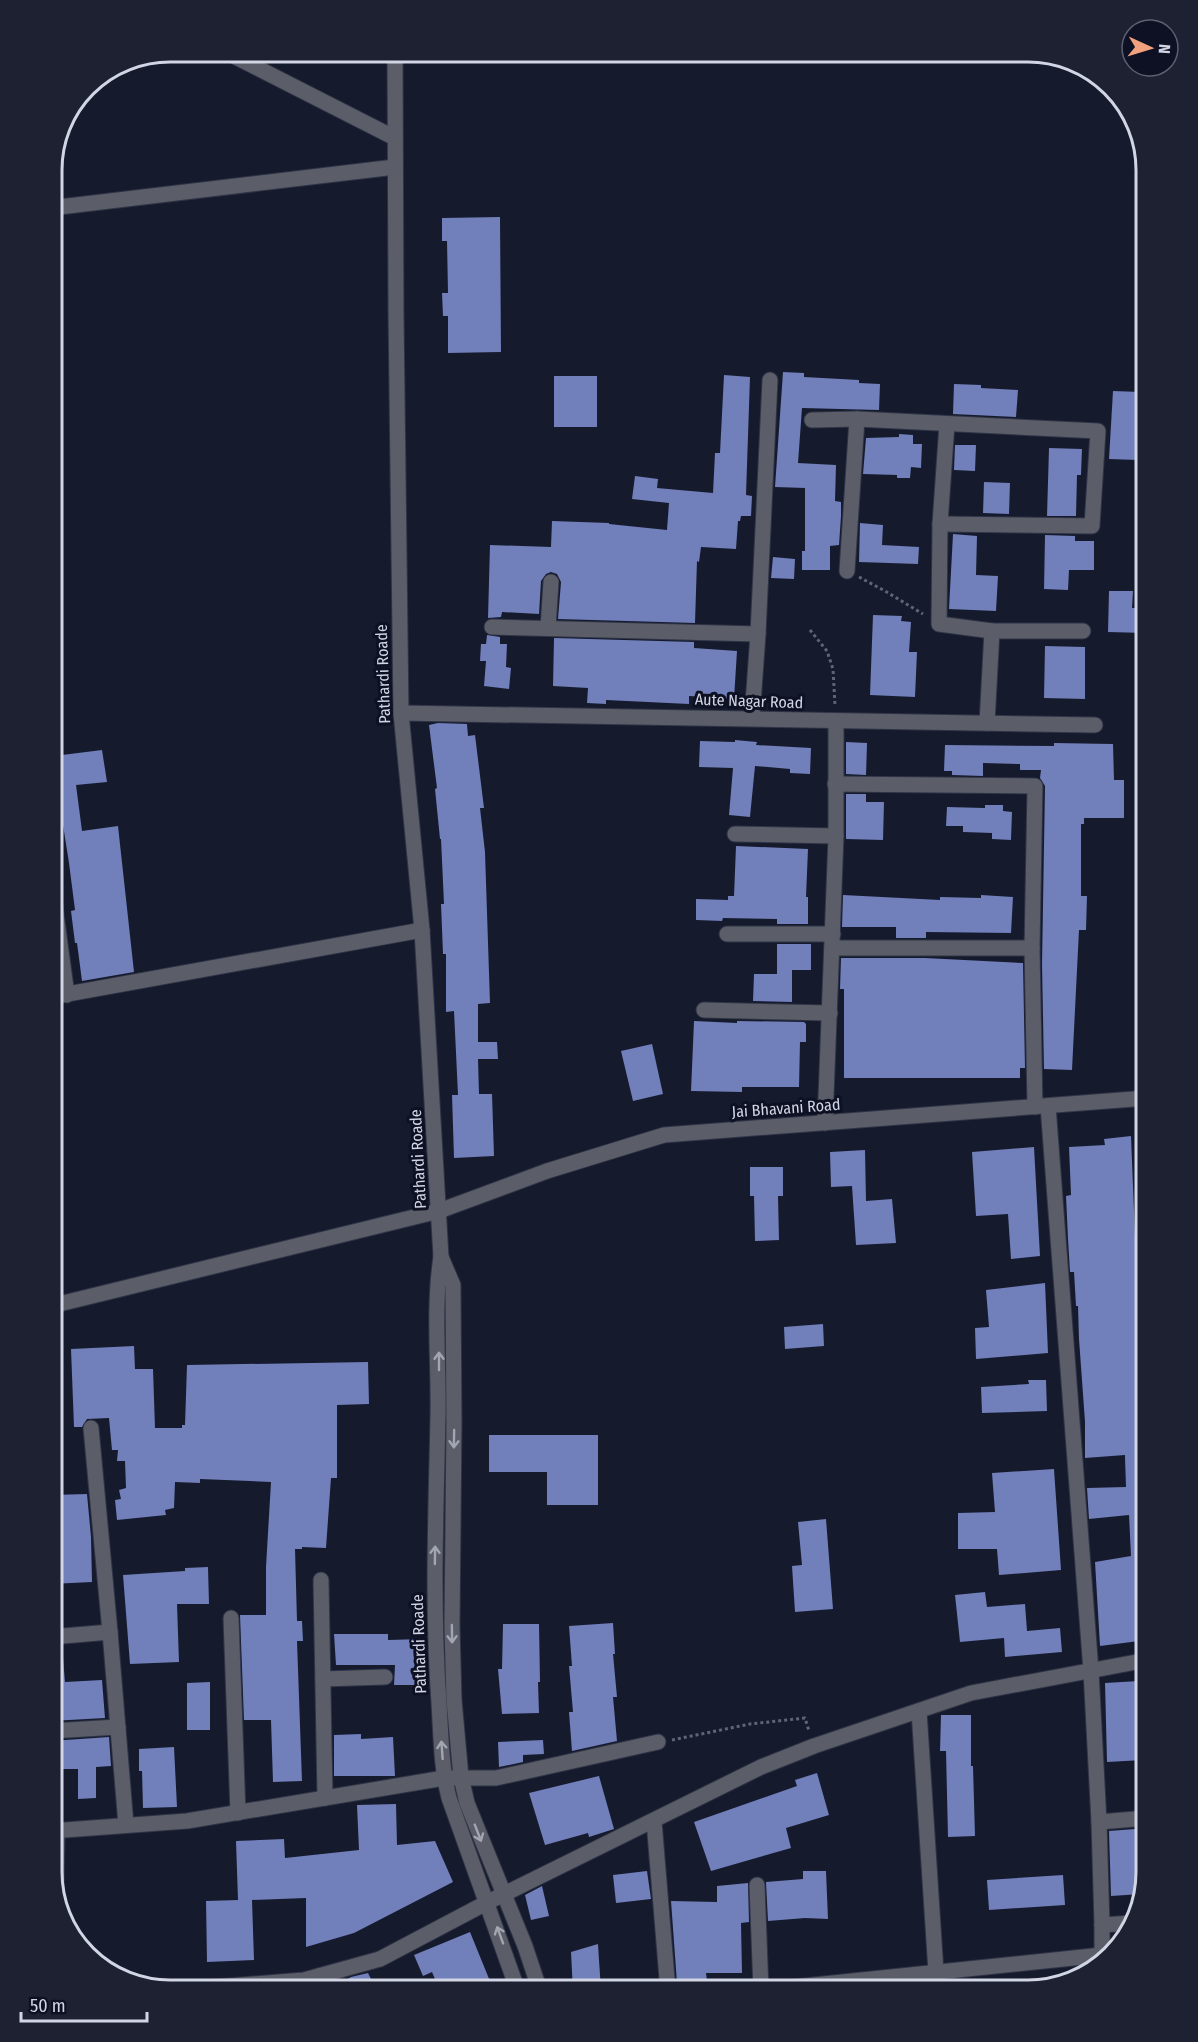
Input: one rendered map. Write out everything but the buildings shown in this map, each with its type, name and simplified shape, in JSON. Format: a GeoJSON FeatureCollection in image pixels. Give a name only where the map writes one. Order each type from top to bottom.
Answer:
{"type":"FeatureCollection","features":[{"type":"Feature","properties":{"kind":"street"},"geometry":{"type":"LineString","coordinates":[[246,62],[395,138]]}},
{"type":"Feature","properties":{"kind":"street","name":"Pathardi Roade"},"geometry":{"type":"LineString","coordinates":[[395,62],[401,713],[422,930],[441,1257],[437,1287],[439,1391],[435,1605],[444,1778],[455,1818],[488,1902],[514,1980]]}},
{"type":"Feature","properties":{"kind":"street"},"geometry":{"type":"LineString","coordinates":[[62,207],[395,167]]}},
{"type":"Feature","properties":{"kind":"street"},"geometry":{"type":"LineString","coordinates":[[752,718],[770,380]]}},
{"type":"Feature","properties":{"kind":"street"},"geometry":{"type":"LineString","coordinates":[[847,571],[857,419]]}},
{"type":"Feature","properties":{"kind":"street"},"geometry":{"type":"LineString","coordinates":[[812,420],[857,419],[1098,431],[1092,526],[940,524]]}},
{"type":"Feature","properties":{"kind":"street"},"geometry":{"type":"LineString","coordinates":[[947,424],[940,524],[939,624],[992,631],[1083,630]]}},
{"type":"Feature","properties":{"kind":"street"},"geometry":{"type":"LineString","coordinates":[[548,628],[551,582]]}},
{"type":"Feature","properties":{"kind":"street"},"geometry":{"type":"LineString","coordinates":[[492,627],[758,634]]}},
{"type":"Feature","properties":{"kind":"street"},"geometry":{"type":"LineString","coordinates":[[987,723],[992,631]]}},
{"type":"Feature","properties":{"kind":"street","name":"Aute Nagar Road"},"geometry":{"type":"LineString","coordinates":[[401,713],[1095,725]]}},
{"type":"Feature","properties":{"kind":"street"},"geometry":{"type":"LineString","coordinates":[[825,1123],[836,836],[836,722]]}},
{"type":"Feature","properties":{"kind":"street"},"geometry":{"type":"LineString","coordinates":[[835,784],[1035,786],[1032,948],[1042,1107],[1091,1671],[1099,1822],[1102,1951]]}},
{"type":"Feature","properties":{"kind":"street"},"geometry":{"type":"LineString","coordinates":[[735,834],[836,836]]}},
{"type":"Feature","properties":{"kind":"street"},"geometry":{"type":"LineString","coordinates":[[62,996],[422,930]]}},
{"type":"Feature","properties":{"kind":"street"},"geometry":{"type":"LineString","coordinates":[[727,934],[832,941],[1032,948]]}},
{"type":"Feature","properties":{"kind":"street"},"geometry":{"type":"LineString","coordinates":[[62,953],[68,995]]}},
{"type":"Feature","properties":{"kind":"street"},"geometry":{"type":"LineString","coordinates":[[704,1010],[830,1013]]}},
{"type":"Feature","properties":{"kind":"street","name":"Jai Bhavani Road"},"geometry":{"type":"LineString","coordinates":[[62,1303],[439,1211],[547,1171],[664,1135],[1136,1100]]}},
{"type":"Feature","properties":{"kind":"street"},"geometry":{"type":"LineString","coordinates":[[441,1257],[453,1285],[452,1626],[454,1700],[461,1777],[467,1803],[536,1980]]}},
{"type":"Feature","properties":{"kind":"street"},"geometry":{"type":"LineString","coordinates":[[91,1428],[126,1826]]}},
{"type":"Feature","properties":{"kind":"street"},"geometry":{"type":"LineString","coordinates":[[321,1580],[325,1798]]}},
{"type":"Feature","properties":{"kind":"street"},"geometry":{"type":"LineString","coordinates":[[231,1618],[238,1813]]}},
{"type":"Feature","properties":{"kind":"street"},"geometry":{"type":"LineString","coordinates":[[62,1636],[110,1632]]}},
{"type":"Feature","properties":{"kind":"street"},"geometry":{"type":"LineString","coordinates":[[304,1980],[380,1959],[488,1902],[761,1767],[814,1746],[971,1693],[1136,1662]]}},
{"type":"Feature","properties":{"kind":"street"},"geometry":{"type":"LineString","coordinates":[[323,1678],[386,1677]]}},
{"type":"Feature","properties":{"kind":"street"},"geometry":{"type":"LineString","coordinates":[[919,1711],[936,1972]]}},
{"type":"Feature","properties":{"kind":"street"},"geometry":{"type":"LineString","coordinates":[[62,1730],[118,1727]]}},
{"type":"Feature","properties":{"kind":"street"},"geometry":{"type":"LineString","coordinates":[[62,1830],[187,1821],[444,1778],[496,1778],[658,1742]]}},
{"type":"Feature","properties":{"kind":"street"},"geometry":{"type":"LineString","coordinates":[[1099,1822],[1136,1819]]}},
{"type":"Feature","properties":{"kind":"street"},"geometry":{"type":"LineString","coordinates":[[654,1821],[667,1980]]}},
{"type":"Feature","properties":{"kind":"street"},"geometry":{"type":"LineString","coordinates":[[757,1885],[761,1980]]}},
{"type":"Feature","properties":{"kind":"street"},"geometry":{"type":"LineString","coordinates":[[1102,1925],[1124,1924]]}},
{"type":"Feature","properties":{"kind":"street"},"geometry":{"type":"LineString","coordinates":[[858,1980],[1093,1959]]}},
{"type":"Feature","properties":{"kind":"street"},"geometry":{"type":"LineString","coordinates":[[319,1976],[321,1980]]}},
{"type":"Feature","properties":{"kind":"path"},"geometry":{"type":"LineString","coordinates":[[847,571],[939,624]]}},
{"type":"Feature","properties":{"kind":"path"},"geometry":{"type":"LineString","coordinates":[[810,630],[827,651],[833,669],[836,722]]}},
{"type":"Feature","properties":{"kind":"path"},"geometry":{"type":"LineString","coordinates":[[658,1742],[750,1724],[805,1718],[814,1746]]}}]}
